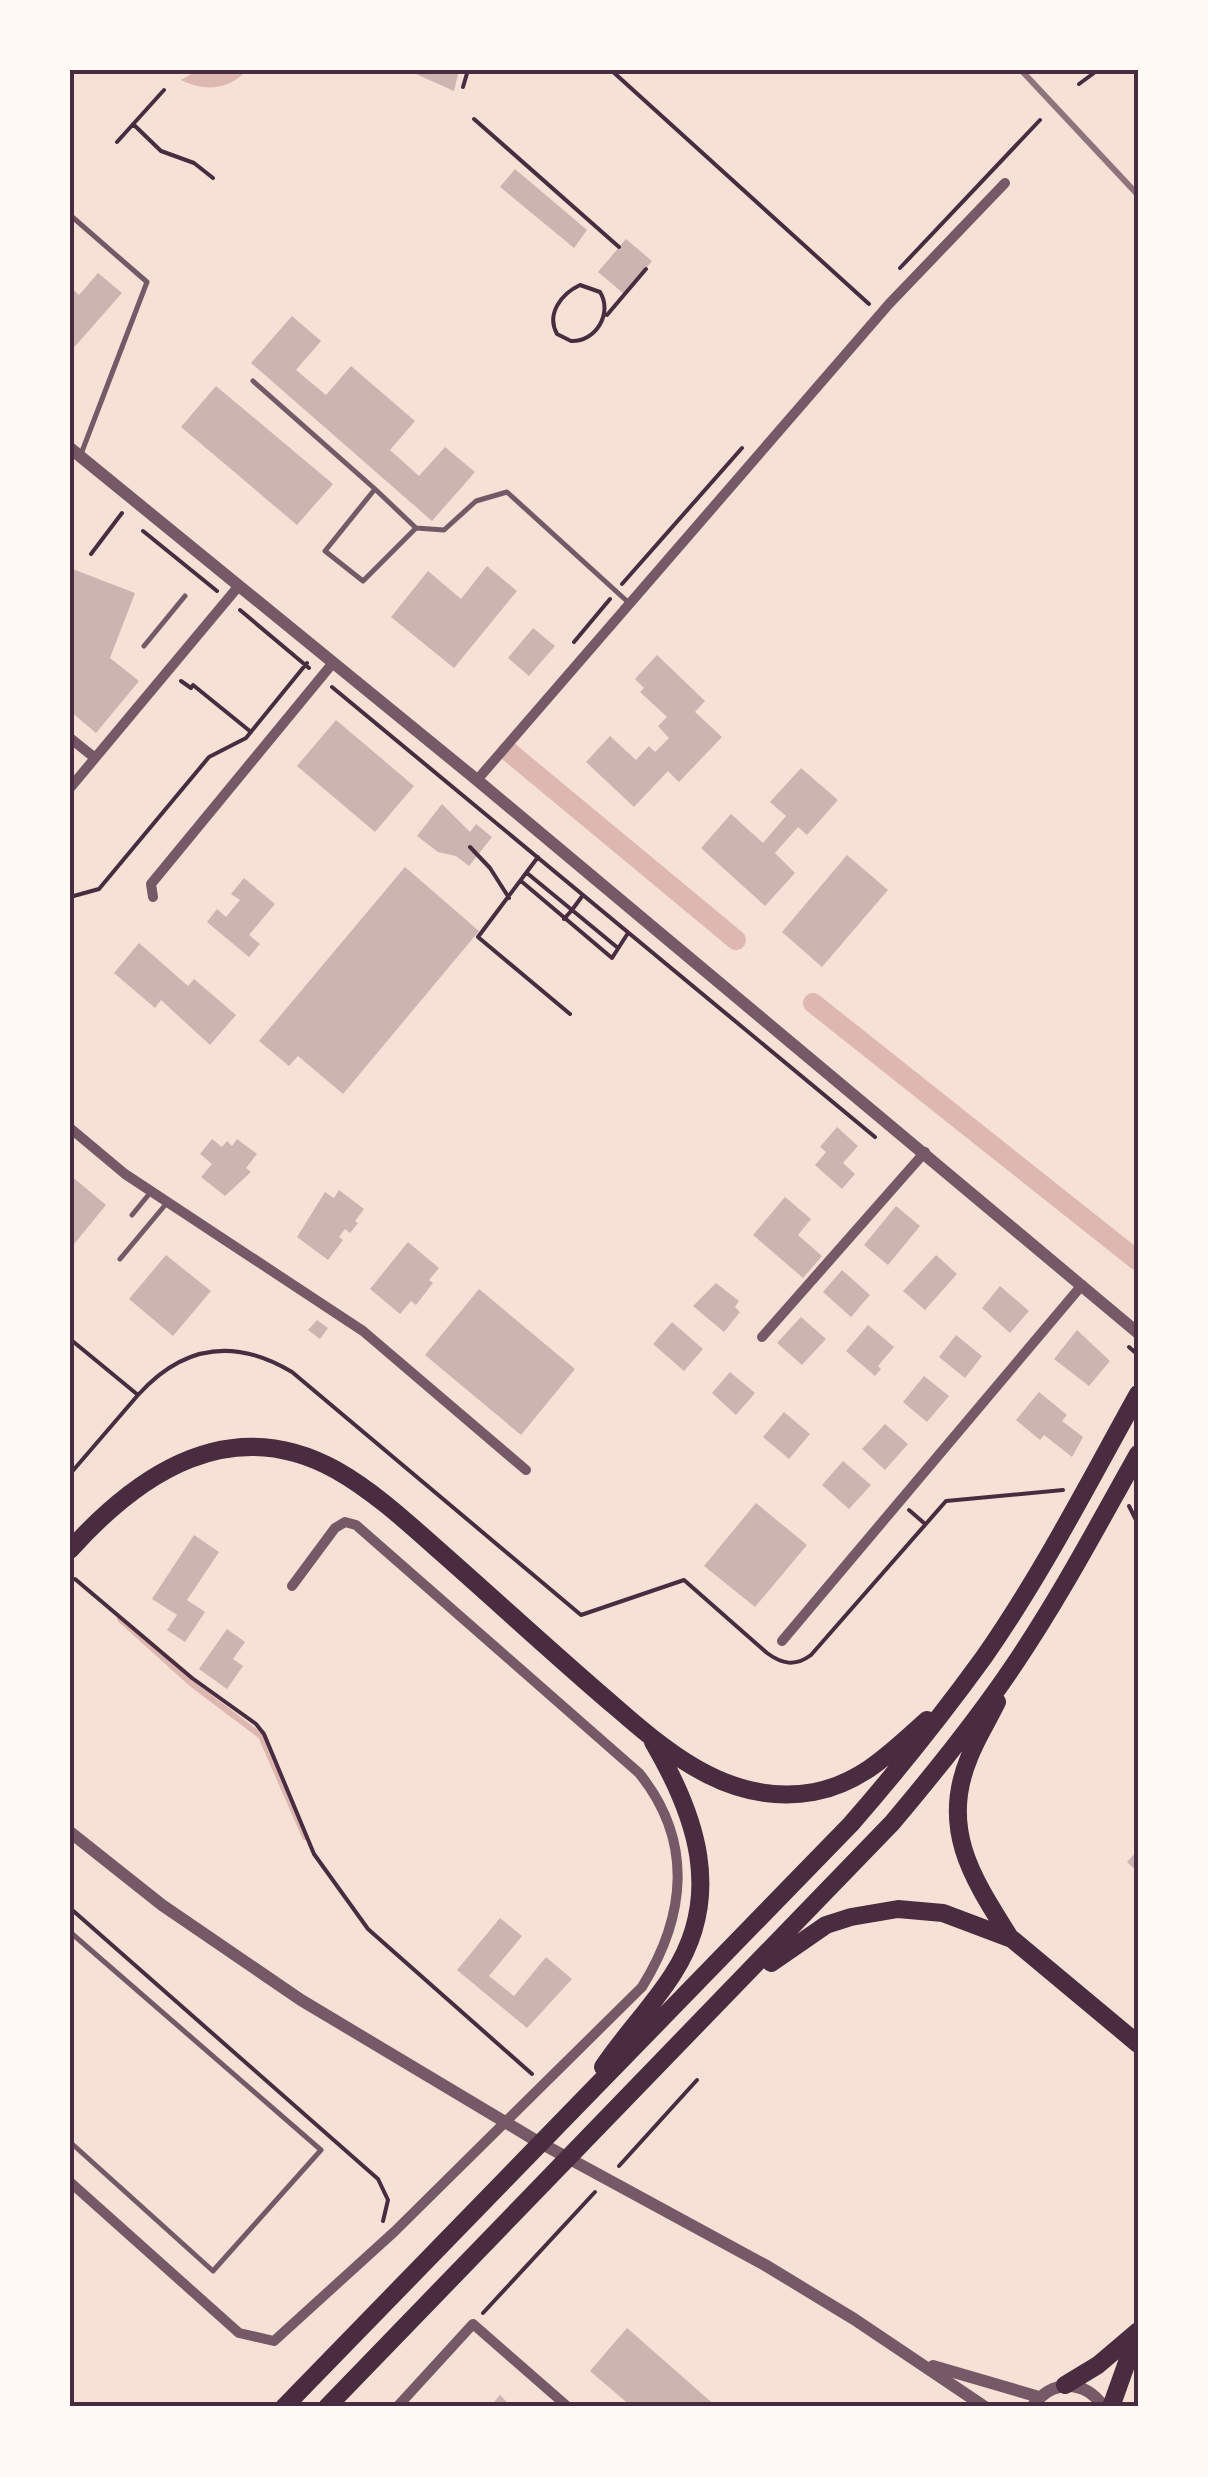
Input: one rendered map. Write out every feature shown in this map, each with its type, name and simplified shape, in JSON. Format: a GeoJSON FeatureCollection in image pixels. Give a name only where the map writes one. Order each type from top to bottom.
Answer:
{"type":"FeatureCollection","features":[{"type":"Feature","properties":{"kind":"highway"},"geometry":{"type":"LineString","coordinates":[[284,2407],[851,1824],[902,1766],[986,1654],[1046,1558],[1138,1394]]}},
{"type":"Feature","properties":{"kind":"highway"},"geometry":{"type":"LineString","coordinates":[[70,1550],[122,1499],[178,1463],[204,1454],[246,1448],[296,1453],[360,1484],[650,1737],[723,1784],[765,1794],[797,1794],[832,1787],[864,1773],[951,1701]]}},
{"type":"Feature","properties":{"kind":"highway"},"geometry":{"type":"LineString","coordinates":[[327,2407],[892,1823],[1012,1667],[1069,1579],[1138,1454]]}},
{"type":"Feature","properties":{"kind":"highway"},"geometry":{"type":"LineString","coordinates":[[1012,1667],[969,1756],[960,1784],[960,1844],[969,1869],[1012,1939],[1138,2044]]}},
{"type":"Feature","properties":{"kind":"highway"},"geometry":{"type":"LineString","coordinates":[[582,2100],[625,2033],[676,1971],[696,1919],[699,1850],[691,1817],[650,1737]]}},
{"type":"Feature","properties":{"kind":"highway"},"geometry":{"type":"LineString","coordinates":[[728,1994],[826,1926],[880,1910],[943,1913],[1012,1939]]}},
{"type":"Feature","properties":{"kind":"highway"},"geometry":{"type":"LineString","coordinates":[[1064,2385],[1138,2332]]}},
{"type":"Feature","properties":{"kind":"highway"},"geometry":{"type":"LineString","coordinates":[[1108,2407],[1138,2332]]}},
{"type":"Feature","properties":{"kind":"street"},"geometry":{"type":"LineString","coordinates":[[477,780],[889,304],[1006,183]]}},
{"type":"Feature","properties":{"kind":"street"},"geometry":{"type":"LineString","coordinates":[[75,453],[477,780],[1138,1332]]}},
{"type":"Feature","properties":{"kind":"street"},"geometry":{"type":"LineString","coordinates":[[70,788],[237,588]]}},
{"type":"Feature","properties":{"kind":"street"},"geometry":{"type":"LineString","coordinates":[[153,897],[151,884],[332,664]]}},
{"type":"Feature","properties":{"kind":"street"},"geometry":{"type":"LineString","coordinates":[[70,738],[95,758]]}},
{"type":"Feature","properties":{"kind":"street"},"geometry":{"type":"LineString","coordinates":[[70,1128],[114,1166],[363,1331],[526,1470]]}},
{"type":"Feature","properties":{"kind":"street"},"geometry":{"type":"LineString","coordinates":[[762,1337],[925,1152]]}},
{"type":"Feature","properties":{"kind":"street"},"geometry":{"type":"LineString","coordinates":[[782,1640],[1082,1285]]}},
{"type":"Feature","properties":{"kind":"street"},"geometry":{"type":"LineString","coordinates":[[70,2182],[239,2333],[274,2341],[394,2232],[642,1986],[666,1942],[675,1912],[676,1846],[667,1816],[639,1773],[356,1524],[345,1522],[335,1528],[292,1586]]}},
{"type":"Feature","properties":{"kind":"street"},"geometry":{"type":"LineString","coordinates":[[70,1824],[82,1840]]}},
{"type":"Feature","properties":{"kind":"street"},"geometry":{"type":"LineString","coordinates":[[70,1832],[162,1905],[263,1976],[535,2140],[780,2274],[985,2407]]}},
{"type":"Feature","properties":{"kind":"street"},"geometry":{"type":"LineString","coordinates":[[397,2407],[473,2324],[568,2407]]}},
{"type":"Feature","properties":{"kind":"street"},"geometry":{"type":"LineString","coordinates":[[912,2359],[1035,2402],[1064,2385],[1088,2390],[1108,2407]]}},
{"type":"Feature","properties":{"kind":"lane"},"geometry":{"type":"LineString","coordinates":[[70,215],[147,282],[75,453]]}},
{"type":"Feature","properties":{"kind":"lane"},"geometry":{"type":"LineString","coordinates":[[253,381],[416,528],[444,530],[476,501],[508,492],[629,603]]}},
{"type":"Feature","properties":{"kind":"lane"},"geometry":{"type":"LineString","coordinates":[[375,489],[326,550],[363,581],[416,528]]}},
{"type":"Feature","properties":{"kind":"lane"},"geometry":{"type":"LineString","coordinates":[[144,646],[185,596]]}},
{"type":"Feature","properties":{"kind":"lane"},"geometry":{"type":"LineString","coordinates":[[132,1215],[152,1191]]}},
{"type":"Feature","properties":{"kind":"lane"},"geometry":{"type":"LineString","coordinates":[[120,1259],[168,1202]]}},
{"type":"Feature","properties":{"kind":"lane"},"geometry":{"type":"LineString","coordinates":[[70,1932],[321,2150],[213,2271],[70,2142]]}},
{"type":"Feature","properties":{"kind":"path"},"geometry":{"type":"LineString","coordinates":[[463,87],[468,70]]}},
{"type":"Feature","properties":{"kind":"path"},"geometry":{"type":"LineString","coordinates":[[611,70],[869,304]]}},
{"type":"Feature","properties":{"kind":"path"},"geometry":{"type":"LineString","coordinates":[[1080,84],[1098,70]]}},
{"type":"Feature","properties":{"kind":"path"},"geometry":{"type":"LineString","coordinates":[[116,142],[164,90]]}},
{"type":"Feature","properties":{"kind":"path"},"geometry":{"type":"LineString","coordinates":[[474,120],[619,248]]}},
{"type":"Feature","properties":{"kind":"path"},"geometry":{"type":"LineString","coordinates":[[133,124],[160,151],[194,164],[213,178]]}},
{"type":"Feature","properties":{"kind":"path"},"geometry":{"type":"LineString","coordinates":[[603,320],[606,310],[600,292],[580,285],[570,290],[552,319],[553,328],[562,338],[580,341],[603,320],[646,269]]}},
{"type":"Feature","properties":{"kind":"path"},"geometry":{"type":"LineString","coordinates":[[90,554],[123,515]]}},
{"type":"Feature","properties":{"kind":"path"},"geometry":{"type":"LineString","coordinates":[[139,528],[882,1142]]}},
{"type":"Feature","properties":{"kind":"path"},"geometry":{"type":"LineString","coordinates":[[70,897],[99,889],[209,758],[246,738],[317,652]]}},
{"type":"Feature","properties":{"kind":"path"},"geometry":{"type":"LineString","coordinates":[[168,670],[267,744]]}},
{"type":"Feature","properties":{"kind":"path"},"geometry":{"type":"LineString","coordinates":[[470,847],[490,868],[509,898]]}},
{"type":"Feature","properties":{"kind":"path"},"geometry":{"type":"LineString","coordinates":[[538,857],[478,937],[570,1014]]}},
{"type":"Feature","properties":{"kind":"path"},"geometry":{"type":"LineString","coordinates":[[527,873],[618,948]]}},
{"type":"Feature","properties":{"kind":"path"},"geometry":{"type":"LineString","coordinates":[[521,882],[612,958],[628,933]]}},
{"type":"Feature","properties":{"kind":"path"},"geometry":{"type":"LineString","coordinates":[[564,919],[584,895]]}},
{"type":"Feature","properties":{"kind":"path"},"geometry":{"type":"LineString","coordinates":[[70,1339],[138,1395]]}},
{"type":"Feature","properties":{"kind":"path"},"geometry":{"type":"LineString","coordinates":[[1118,1339],[1138,1355]]}},
{"type":"Feature","properties":{"kind":"path"},"geometry":{"type":"LineString","coordinates":[[70,1474],[152,1380],[169,1368],[200,1354],[226,1349],[269,1358],[292,1372],[581,1616],[684,1580],[767,1653],[790,1664],[811,1655],[946,1501],[1033,1494]]}},
{"type":"Feature","properties":{"kind":"path"},"geometry":{"type":"LineString","coordinates":[[76,1579],[192,1678],[256,1724],[264,1734],[314,1854],[368,1928],[544,2084]]}},
{"type":"Feature","properties":{"kind":"path"},"geometry":{"type":"LineString","coordinates":[[70,1908],[378,2179],[388,2200],[381,2224]]}},
{"type":"Feature","properties":{"kind":"path"},"geometry":{"type":"LineString","coordinates":[[622,2163],[697,2080]]}},
{"type":"Feature","properties":{"kind":"path"},"geometry":{"type":"LineString","coordinates":[[473,2324],[588,2200]]}},
{"type":"Feature","properties":{"kind":"shaded area"},"geometry":{"type":"Polygon","coordinates":[[[198,70],[247,70],[232,82],[216,87],[181,80],[198,70]]]}},
{"type":"Feature","properties":{"kind":"building"},"geometry":{"type":"Polygon","coordinates":[[[417,70],[459,70],[454,91],[416,74],[417,70]]]}},
{"type":"Feature","properties":{"kind":"building"},"geometry":{"type":"Polygon","coordinates":[[[515,169],[587,230],[574,248],[500,187],[515,169]]]}},
{"type":"Feature","properties":{"kind":"building"},"geometry":{"type":"Polygon","coordinates":[[[626,239],[652,261],[624,294],[598,272],[626,239]]]}},
{"type":"Feature","properties":{"kind":"building"},"geometry":{"type":"Polygon","coordinates":[[[98,273],[122,293],[70,352],[70,287],[79,295],[98,273]]]}},
{"type":"Feature","properties":{"kind":"building"},"geometry":{"type":"Polygon","coordinates":[[[292,316],[321,341],[296,370],[326,395],[351,366],[415,421],[390,450],[419,476],[445,447],[475,472],[432,521],[251,363],[292,316]]]}},
{"type":"Feature","properties":{"kind":"building"},"geometry":{"type":"Polygon","coordinates":[[[216,386],[333,484],[297,525],[181,427],[216,386]]]}},
{"type":"Feature","properties":{"kind":"building"},"geometry":{"type":"Polygon","coordinates":[[[487,566],[517,591],[454,668],[391,617],[428,571],[461,599],[487,566]]]}},
{"type":"Feature","properties":{"kind":"building"},"geometry":{"type":"Polygon","coordinates":[[[70,568],[135,593],[110,658],[139,681],[96,733],[70,711],[70,568]]]}},
{"type":"Feature","properties":{"kind":"building"},"geometry":{"type":"Polygon","coordinates":[[[533,628],[555,646],[529,676],[508,658],[533,628]]]}},
{"type":"Feature","properties":{"kind":"building"},"geometry":{"type":"Polygon","coordinates":[[[657,655],[705,701],[695,712],[722,737],[679,782],[668,771],[634,807],[586,762],[610,736],[636,760],[649,746],[655,752],[669,738],[658,726],[667,717],[640,692],[644,688],[635,679],[657,655]]]}},
{"type":"Feature","properties":{"kind":"building"},"geometry":{"type":"Polygon","coordinates":[[[336,720],[414,786],[375,832],[297,766],[336,720]]]}},
{"type":"Feature","properties":{"kind":"building"},"geometry":{"type":"Polygon","coordinates":[[[801,768],[838,800],[807,835],[798,827],[775,853],[795,873],[765,906],[701,848],[731,814],[763,843],[786,816],[770,802],[801,768]]]}},
{"type":"Feature","properties":{"kind":"building"},"geometry":{"type":"Polygon","coordinates":[[[442,804],[470,832],[476,824],[492,837],[469,866],[456,856],[438,852],[417,836],[442,804]]]}},
{"type":"Feature","properties":{"kind":"building"},"geometry":{"type":"Polygon","coordinates":[[[847,855],[888,890],[822,967],[782,932],[847,855]]]}},
{"type":"Feature","properties":{"kind":"building"},"geometry":{"type":"Polygon","coordinates":[[[405,867],[479,931],[343,1094],[298,1056],[289,1066],[259,1041],[405,867]]]}},
{"type":"Feature","properties":{"kind":"building"},"geometry":{"type":"Polygon","coordinates":[[[244,878],[275,904],[249,935],[260,944],[249,957],[207,922],[217,909],[226,917],[240,900],[231,894],[244,878]]]}},
{"type":"Feature","properties":{"kind":"building"},"geometry":{"type":"Polygon","coordinates":[[[139,943],[188,986],[194,979],[236,1015],[210,1045],[161,1000],[155,1008],[114,973],[139,943]]]}},
{"type":"Feature","properties":{"kind":"building"},"geometry":{"type":"Polygon","coordinates":[[[837,1127],[858,1146],[843,1163],[855,1174],[842,1189],[815,1165],[826,1152],[820,1147],[837,1127]]]}},
{"type":"Feature","properties":{"kind":"building"},"geometry":{"type":"Polygon","coordinates":[[[212,1139],[222,1147],[227,1141],[232,1146],[237,1139],[257,1154],[246,1168],[251,1172],[225,1196],[201,1177],[212,1164],[200,1154],[212,1139]]]}},
{"type":"Feature","properties":{"kind":"building"},"geometry":{"type":"Polygon","coordinates":[[[70,1175],[106,1205],[70,1249],[70,1175]]]}},
{"type":"Feature","properties":{"kind":"building"},"geometry":{"type":"Polygon","coordinates":[[[339,1190],[364,1209],[350,1233],[345,1229],[339,1237],[343,1240],[328,1260],[297,1237],[325,1192],[334,1198],[339,1190]]]}},
{"type":"Feature","properties":{"kind":"building"},"geometry":{"type":"Polygon","coordinates":[[[785,1197],[811,1219],[798,1235],[822,1256],[803,1278],[753,1235],[785,1197]]]}},
{"type":"Feature","properties":{"kind":"building"},"geometry":{"type":"Polygon","coordinates":[[[896,1206],[920,1226],[888,1265],[864,1245],[896,1206]]]}},
{"type":"Feature","properties":{"kind":"building"},"geometry":{"type":"Polygon","coordinates":[[[408,1242],[439,1268],[416,1305],[411,1301],[400,1314],[370,1289],[408,1242]]]}},
{"type":"Feature","properties":{"kind":"building"},"geometry":{"type":"Polygon","coordinates":[[[166,1255],[211,1291],[173,1336],[129,1299],[166,1255]]]}},
{"type":"Feature","properties":{"kind":"building"},"geometry":{"type":"Polygon","coordinates":[[[936,1255],[957,1274],[925,1310],[903,1291],[936,1255]]]}},
{"type":"Feature","properties":{"kind":"building"},"geometry":{"type":"Polygon","coordinates":[[[842,1270],[870,1295],[851,1317],[823,1292],[842,1270]]]}},
{"type":"Feature","properties":{"kind":"building"},"geometry":{"type":"Polygon","coordinates":[[[716,1283],[739,1301],[735,1307],[740,1312],[724,1332],[693,1306],[716,1283]]]}},
{"type":"Feature","properties":{"kind":"building"},"geometry":{"type":"Polygon","coordinates":[[[1000,1286],[1029,1311],[1010,1333],[982,1308],[1000,1286]]]}},
{"type":"Feature","properties":{"kind":"building"},"geometry":{"type":"Polygon","coordinates":[[[479,1289],[575,1369],[521,1435],[425,1355],[479,1289]]]}},
{"type":"Feature","properties":{"kind":"building"},"geometry":{"type":"Polygon","coordinates":[[[801,1317],[826,1339],[802,1365],[777,1343],[801,1317]]]}},
{"type":"Feature","properties":{"kind":"building"},"geometry":{"type":"Polygon","coordinates":[[[317,1320],[328,1328],[320,1339],[308,1330],[317,1320]]]}},
{"type":"Feature","properties":{"kind":"building"},"geometry":{"type":"Polygon","coordinates":[[[672,1322],[703,1349],[684,1371],[653,1344],[672,1322]]]}},
{"type":"Feature","properties":{"kind":"building"},"geometry":{"type":"Polygon","coordinates":[[[868,1325],[894,1347],[875,1376],[846,1351],[868,1325]]]}},
{"type":"Feature","properties":{"kind":"building"},"geometry":{"type":"Polygon","coordinates":[[[1077,1330],[1110,1361],[1089,1386],[1054,1359],[1077,1330]]]}},
{"type":"Feature","properties":{"kind":"building"},"geometry":{"type":"Polygon","coordinates":[[[956,1335],[982,1356],[965,1378],[939,1357],[956,1335]]]}},
{"type":"Feature","properties":{"kind":"building"},"geometry":{"type":"Polygon","coordinates":[[[730,1372],[755,1393],[736,1415],[712,1393],[730,1372]]]}},
{"type":"Feature","properties":{"kind":"building"},"geometry":{"type":"Polygon","coordinates":[[[924,1376],[949,1396],[927,1422],[903,1402],[924,1376]]]}},
{"type":"Feature","properties":{"kind":"building"},"geometry":{"type":"Polygon","coordinates":[[[1039,1392],[1067,1415],[1062,1421],[1083,1437],[1072,1457],[1044,1435],[1040,1440],[1016,1420],[1039,1392]]]}},
{"type":"Feature","properties":{"kind":"building"},"geometry":{"type":"Polygon","coordinates":[[[784,1412],[810,1434],[789,1459],[763,1437],[784,1412]]]}},
{"type":"Feature","properties":{"kind":"building"},"geometry":{"type":"Polygon","coordinates":[[[885,1424],[908,1444],[885,1470],[862,1449],[885,1424]]]}},
{"type":"Feature","properties":{"kind":"building"},"geometry":{"type":"Polygon","coordinates":[[[843,1461],[871,1485],[849,1509],[822,1485],[843,1461]]]}},
{"type":"Feature","properties":{"kind":"building"},"geometry":{"type":"Polygon","coordinates":[[[756,1503],[807,1545],[755,1607],[704,1566],[756,1503]]]}},
{"type":"Feature","properties":{"kind":"building"},"geometry":{"type":"Polygon","coordinates":[[[194,1535],[219,1552],[187,1600],[205,1612],[185,1642],[167,1630],[177,1615],[152,1599],[194,1535]]]}},
{"type":"Feature","properties":{"kind":"building"},"geometry":{"type":"Polygon","coordinates":[[[227,1629],[245,1642],[233,1659],[243,1666],[227,1689],[199,1669],[227,1629]]]}},
{"type":"Feature","properties":{"kind":"building"},"geometry":{"type":"Polygon","coordinates":[[[1138,1850],[1138,1872],[1127,1862],[1138,1850]]]}},
{"type":"Feature","properties":{"kind":"building"},"geometry":{"type":"Polygon","coordinates":[[[500,1918],[522,1936],[489,1976],[514,1996],[546,1957],[572,1979],[527,2028],[457,1970],[500,1918]]]}},
{"type":"Feature","properties":{"kind":"building"},"geometry":{"type":"Polygon","coordinates":[[[627,2328],[717,2407],[632,2407],[590,2371],[627,2328]]]}},
{"type":"Feature","properties":{"kind":"building"},"geometry":{"type":"Polygon","coordinates":[[[500,2395],[512,2407],[490,2407],[500,2395]]]}},
{"type":"Feature","properties":{"kind":"waterway"},"geometry":{"type":"LineString","coordinates":[[508,751],[736,940]]}},
{"type":"Feature","properties":{"kind":"waterway"},"geometry":{"type":"LineString","coordinates":[[813,1003],[1138,1261]]}},
{"type":"Feature","properties":{"kind":"waterway"},"geometry":{"type":"LineString","coordinates":[[120,1619],[192,1684],[261,1736],[305,1837]]}},
{"type":"Feature","properties":{"kind":"railway"},"geometry":{"type":"LineString","coordinates":[[1021,70],[1138,195]]}}]}
